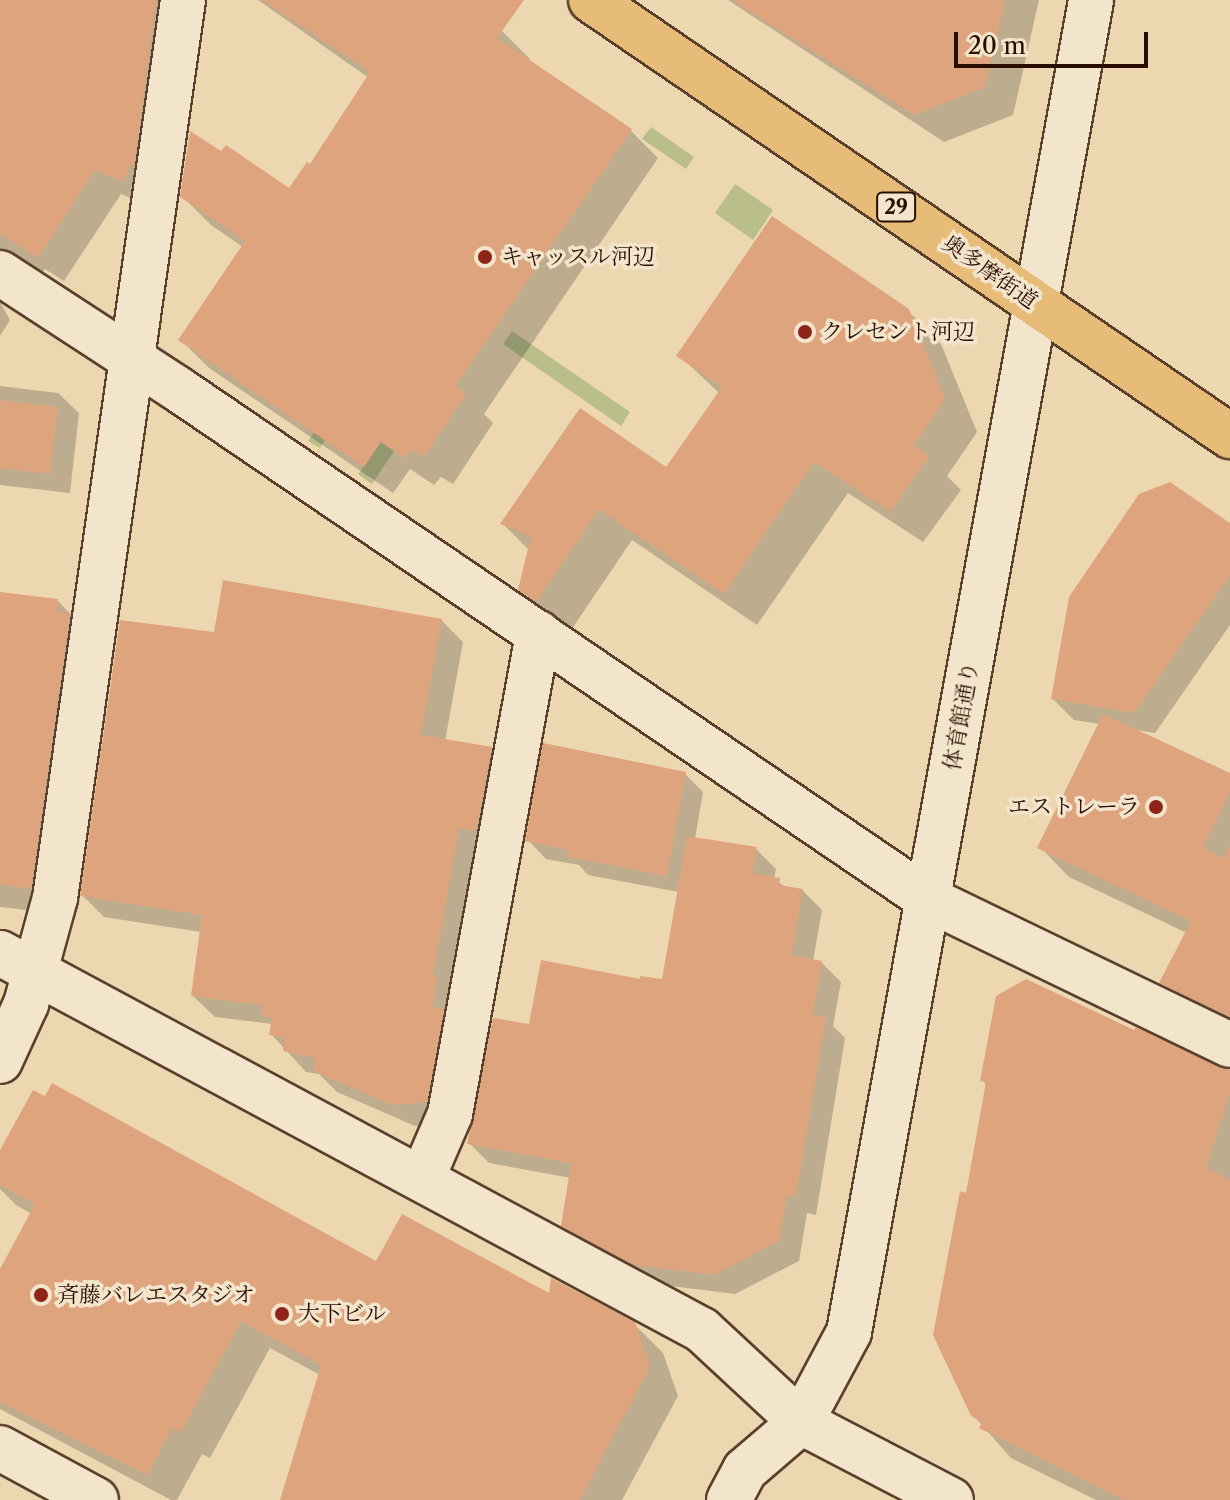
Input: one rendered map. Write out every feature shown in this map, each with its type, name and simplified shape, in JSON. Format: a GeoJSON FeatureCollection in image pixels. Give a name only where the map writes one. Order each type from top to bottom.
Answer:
{"type":"FeatureCollection","features":[{"type":"Feature","properties":{"kind":"main road","name":"奥多摩街道"},"geometry":{"type":"LineString","coordinates":[[591,0],[1230,436]]}},
{"type":"Feature","properties":{"kind":"street"},"geometry":{"type":"LineString","coordinates":[[0,1061],[16,1032],[18,963],[55,898],[183,0]]}},
{"type":"Feature","properties":{"kind":"street","name":"体育館通り"},"geometry":{"type":"LineString","coordinates":[[801,1422],[849,1332],[1091,0]]}},
{"type":"Feature","properties":{"kind":"street"},"geometry":{"type":"LineString","coordinates":[[0,273],[133,359],[928,899],[1230,1045]]}},
{"type":"Feature","properties":{"kind":"street"},"geometry":{"type":"LineString","coordinates":[[422,1179],[450,1114],[538,633]]}},
{"type":"Feature","properties":{"kind":"street"},"geometry":{"type":"LineString","coordinates":[[18,963],[702,1330],[801,1422],[951,1500]]}},
{"type":"Feature","properties":{"kind":"street"},"geometry":{"type":"LineString","coordinates":[[729,1500],[745,1470],[801,1422]]}},
{"type":"Feature","properties":{"kind":"street"},"geometry":{"type":"LineString","coordinates":[[0,1448],[96,1500]]}},
{"type":"Feature","properties":{"kind":"green space"},"geometry":{"type":"Polygon","coordinates":[[[651,127],[694,157],[686,169],[642,139],[651,127]]]}},
{"type":"Feature","properties":{"kind":"green space"},"geometry":{"type":"Polygon","coordinates":[[[735,184],[773,210],[753,240],[715,213],[735,184]]]}},
{"type":"Feature","properties":{"kind":"green space"},"geometry":{"type":"Polygon","coordinates":[[[512,331],[630,412],[621,426],[503,344],[512,331]]]}},
{"type":"Feature","properties":{"kind":"green space"},"geometry":{"type":"Polygon","coordinates":[[[330,408],[394,451],[372,484],[358,474],[367,462],[328,435],[320,448],[308,441],[330,408]]]}},
{"type":"Feature","properties":{"kind":"building"},"geometry":{"type":"Polygon","coordinates":[[[0,0],[156,0],[134,166],[131,164],[123,182],[95,170],[38,258],[0,234],[0,0]]]}},
{"type":"Feature","properties":{"kind":"building"},"geometry":{"type":"Polygon","coordinates":[[[262,0],[524,0],[497,38],[632,129],[455,386],[466,394],[424,457],[412,450],[405,458],[381,442],[364,467],[178,340],[245,241],[180,197],[190,131],[221,151],[226,145],[289,188],[307,162],[310,164],[370,72],[262,0]]]}},
{"type":"Feature","properties":{"kind":"building"},"geometry":{"type":"Polygon","coordinates":[[[732,0],[1005,0],[985,87],[914,115],[732,0]]]}},
{"type":"Feature","properties":{"kind":"building"},"geometry":{"type":"Polygon","coordinates":[[[772,216],[909,309],[945,399],[914,445],[930,456],[890,511],[814,462],[724,594],[599,509],[536,602],[518,590],[531,536],[500,524],[580,408],[666,467],[722,387],[676,356],[772,216]]]}},
{"type":"Feature","properties":{"kind":"building"},"geometry":{"type":"Polygon","coordinates":[[[0,400],[58,407],[50,474],[0,468],[0,400]]]}},
{"type":"Feature","properties":{"kind":"building"},"geometry":{"type":"Polygon","coordinates":[[[1170,482],[1230,523],[1230,575],[1134,713],[1051,699],[1069,597],[1139,494],[1170,482]]]}},
{"type":"Feature","properties":{"kind":"building"},"geometry":{"type":"Polygon","coordinates":[[[223,580],[442,619],[421,735],[492,747],[476,831],[459,828],[433,976],[437,977],[433,1007],[444,1009],[427,1102],[392,1105],[313,1071],[315,1058],[283,1051],[285,1038],[269,1035],[272,1018],[261,1016],[263,1005],[191,996],[202,915],[80,896],[120,620],[214,632],[223,580]]]}},
{"type":"Feature","properties":{"kind":"building"},"geometry":{"type":"Polygon","coordinates":[[[0,592],[58,599],[57,612],[70,613],[31,889],[0,884],[0,592]]]}},
{"type":"Feature","properties":{"kind":"building"},"geometry":{"type":"Polygon","coordinates":[[[1103,714],[1230,773],[1230,792],[1203,848],[1223,859],[1230,845],[1230,1017],[1159,983],[1191,921],[1037,848],[1103,714]]]}},
{"type":"Feature","properties":{"kind":"building"},"geometry":{"type":"Polygon","coordinates":[[[543,743],[686,772],[667,876],[568,857],[568,850],[525,841],[543,743]]]}},
{"type":"Feature","properties":{"kind":"building"},"geometry":{"type":"Polygon","coordinates":[[[687,836],[757,847],[752,873],[780,878],[779,885],[803,889],[792,955],[822,961],[813,1014],[826,1017],[796,1196],[787,1195],[779,1241],[714,1275],[634,1265],[561,1226],[571,1163],[467,1144],[493,1018],[529,1024],[541,960],[640,979],[640,976],[662,979],[687,836]]]}},
{"type":"Feature","properties":{"kind":"building"},"geometry":{"type":"Polygon","coordinates":[[[1026,979],[1134,1030],[1136,1027],[1230,1070],[1230,1092],[1206,1168],[1230,1180],[1230,1500],[1124,1500],[979,1428],[982,1422],[971,1416],[933,1335],[960,1191],[966,1193],[986,1082],[980,1081],[996,996],[1026,979]]]}},
{"type":"Feature","properties":{"kind":"building"},"geometry":{"type":"Polygon","coordinates":[[[52,1083],[376,1261],[402,1214],[549,1293],[551,1278],[635,1322],[650,1366],[580,1500],[280,1500],[321,1365],[241,1321],[181,1432],[173,1427],[147,1475],[0,1402],[0,1269],[35,1204],[0,1185],[0,1150],[33,1090],[45,1096],[52,1083]]]}},
{"type":"Feature","properties":{"kind":"place","name":"キャッスル河辺"},"geometry":{"type":"Point","coordinates":[485,257]}},
{"type":"Feature","properties":{"kind":"place","name":"クレセント河辺"},"geometry":{"type":"Point","coordinates":[805,332]}},
{"type":"Feature","properties":{"kind":"place","name":"エストレーラ"},"geometry":{"type":"Point","coordinates":[1156,807]}},
{"type":"Feature","properties":{"kind":"place","name":"斉藤バレエスタジオ"},"geometry":{"type":"Point","coordinates":[41,1295]}},
{"type":"Feature","properties":{"kind":"place","name":"大下ビル"},"geometry":{"type":"Point","coordinates":[282,1314]}}]}
